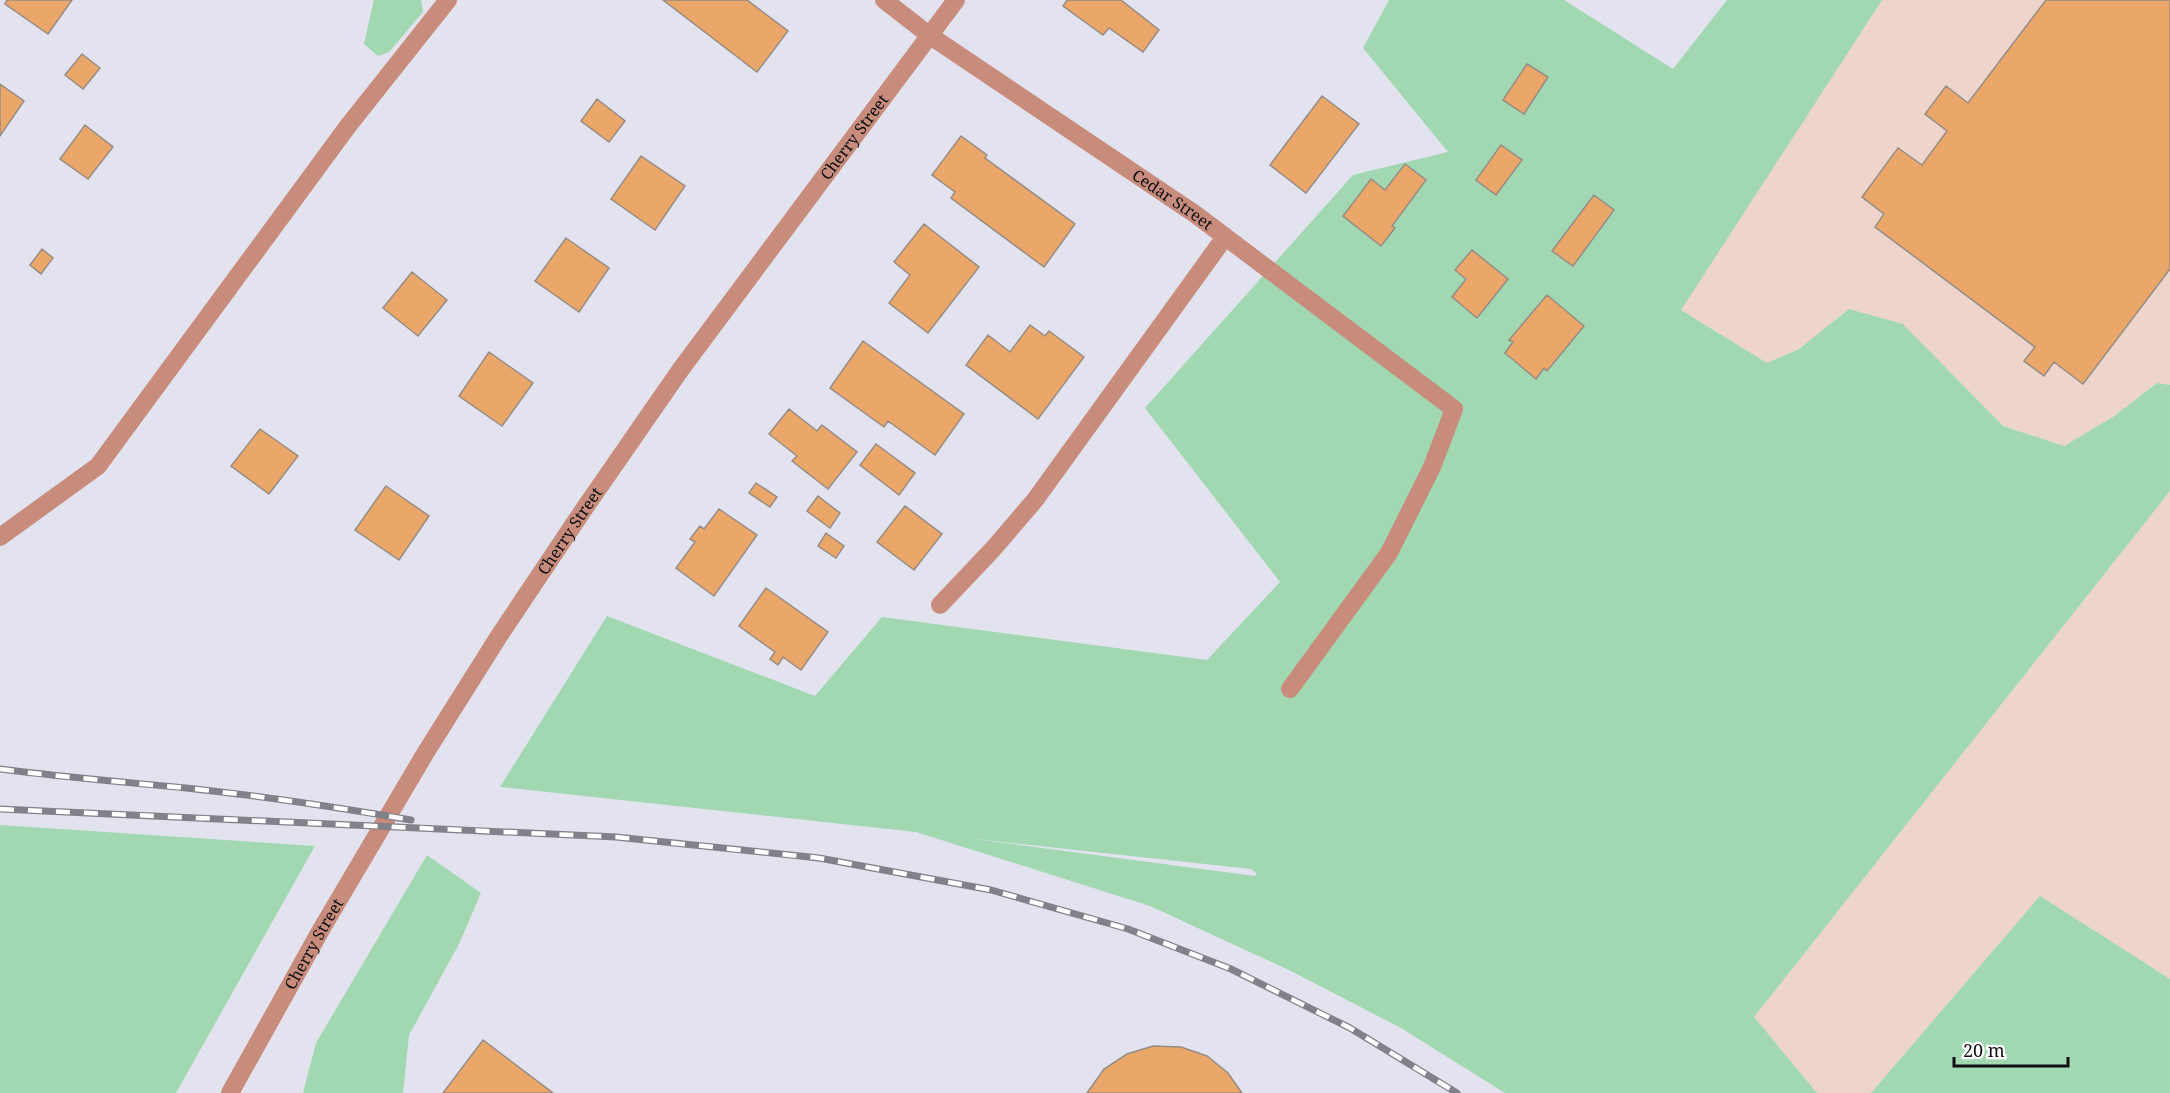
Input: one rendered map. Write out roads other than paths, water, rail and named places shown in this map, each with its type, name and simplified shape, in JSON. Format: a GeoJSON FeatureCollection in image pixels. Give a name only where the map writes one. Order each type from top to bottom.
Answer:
{"type":"FeatureCollection","features":[{"type":"Feature","properties":{"kind":"street"},"geometry":{"type":"LineString","coordinates":[[0,537],[98,466],[348,126],[448,0]]}},
{"type":"Feature","properties":{"kind":"street","name":"Cedar Street"},"geometry":{"type":"LineString","coordinates":[[884,0],[929,35],[1195,214],[1454,409],[1432,467],[1389,553],[1290,689]]}},
{"type":"Feature","properties":{"kind":"street","name":"Cherry Street"},"geometry":{"type":"LineString","coordinates":[[230,1093],[328,918],[426,752],[499,636],[681,369],[956,0]]}},
{"type":"Feature","properties":{"kind":"street"},"geometry":{"type":"LineString","coordinates":[[940,605],[1035,500],[1225,237]]}},
{"type":"Feature","properties":{"kind":"railway"},"geometry":{"type":"LineString","coordinates":[[0,769],[186,788],[327,806],[411,820]]}},
{"type":"Feature","properties":{"kind":"railway"},"geometry":{"type":"LineString","coordinates":[[0,809],[616,837],[819,858],[991,890],[1128,929],[1231,969],[1350,1028],[1457,1093]]}}]}
